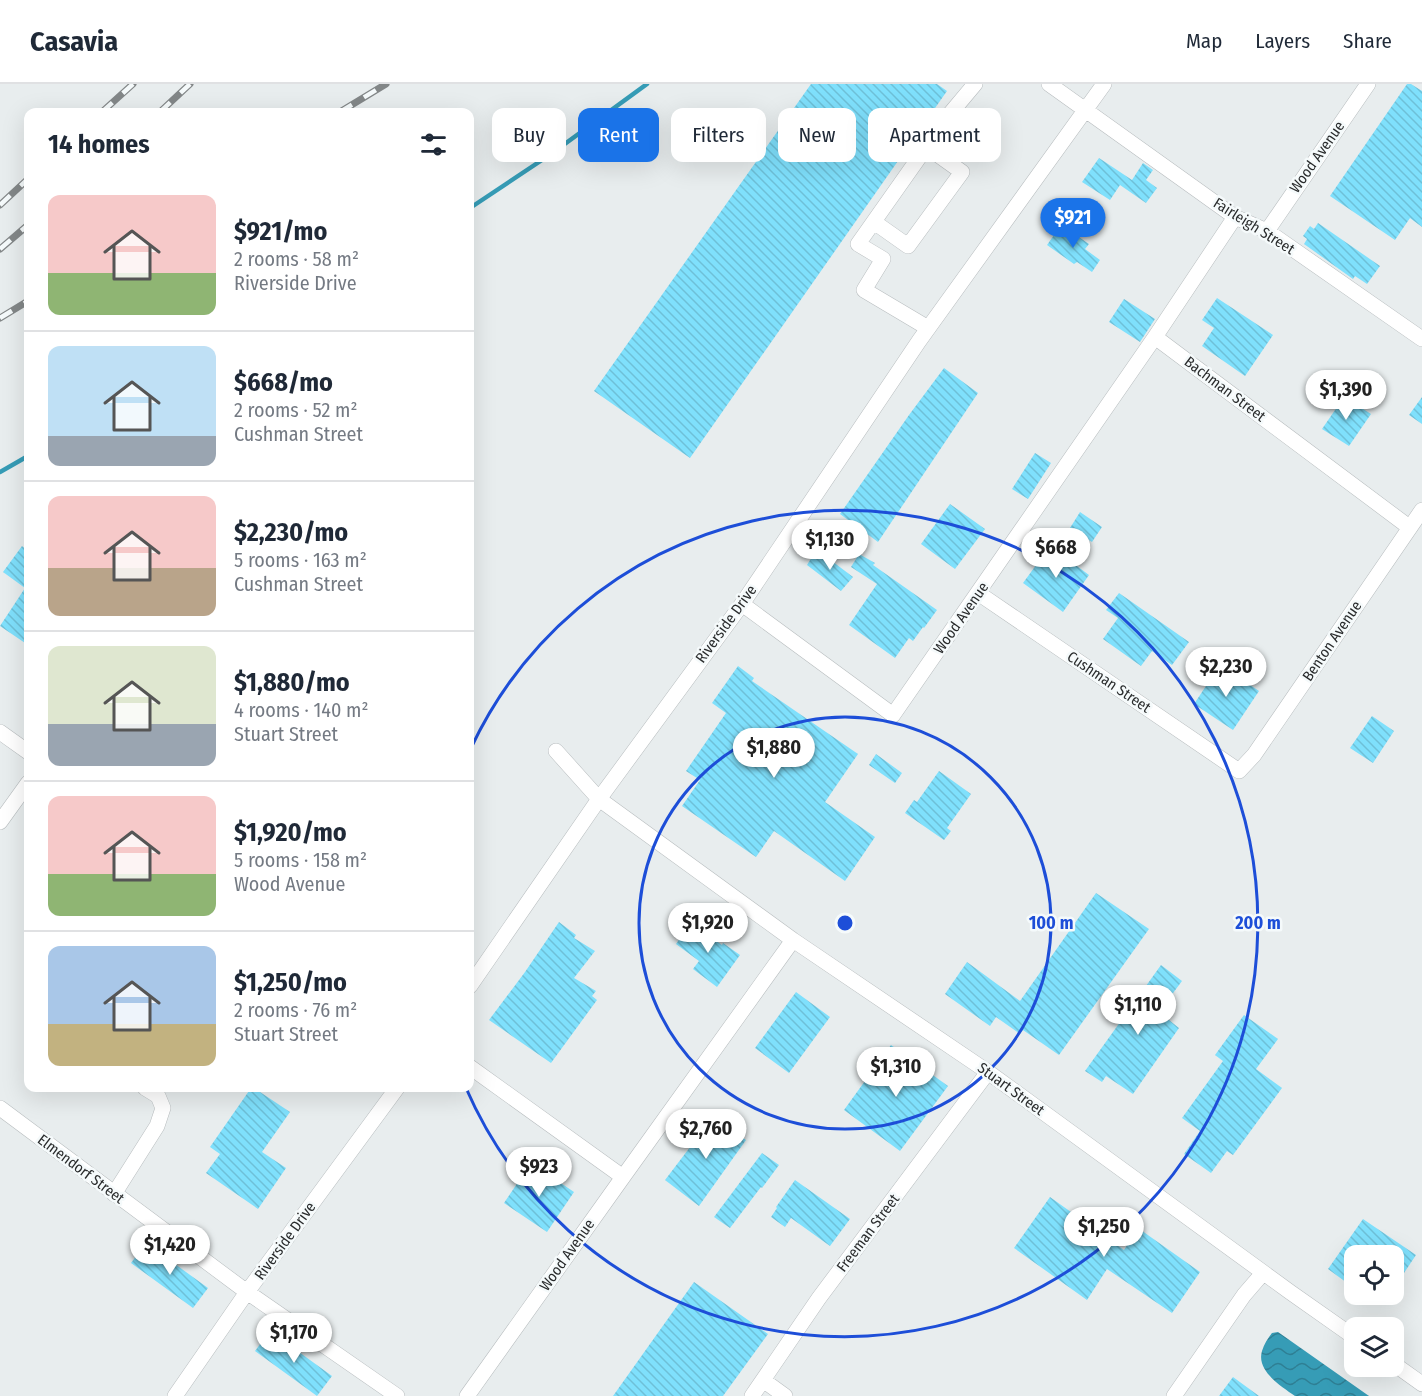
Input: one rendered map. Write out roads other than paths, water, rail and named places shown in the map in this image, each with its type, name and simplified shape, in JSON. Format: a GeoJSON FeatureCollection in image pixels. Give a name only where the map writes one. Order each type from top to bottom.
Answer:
{"type":"FeatureCollection","features":[{"type":"Feature","properties":{"kind":"street"},"geometry":{"type":"LineString","coordinates":[[955,108],[975,84]]}},
{"type":"Feature","properties":{"kind":"street","name":"Fairleigh Street"},"geometry":{"type":"LineString","coordinates":[[1049,84],[1235,217],[1267,231],[1422,339]]}},
{"type":"Feature","properties":{"kind":"street","name":"Riverside Drive"},"geometry":{"type":"LineString","coordinates":[[474,980],[599,799],[742,604],[928,328],[1104,84]]}},
{"type":"Feature","properties":{"kind":"street","name":"Wood Avenue"},"geometry":{"type":"LineString","coordinates":[[1267,231],[1368,84]]}},
{"type":"Feature","properties":{"kind":"street"},"geometry":{"type":"LineString","coordinates":[[916,162],[858,244],[883,260],[864,290],[928,328]]}},
{"type":"Feature","properties":{"kind":"street"},"geometry":{"type":"LineString","coordinates":[[874,222],[908,246],[962,172],[948,162]]}},
{"type":"Feature","properties":{"kind":"street","name":"Wood Avenue"},"geometry":{"type":"LineString","coordinates":[[742,604],[893,715],[1155,337],[1235,217]]}},
{"type":"Feature","properties":{"kind":"street","name":"Bachman Street"},"geometry":{"type":"LineString","coordinates":[[1155,337],[1409,527]]}},
{"type":"Feature","properties":{"kind":"street","name":"Benton Avenue"},"geometry":{"type":"LineString","coordinates":[[1239,771],[1254,755],[1422,510]]}},
{"type":"Feature","properties":{"kind":"street","name":"Cushman Street"},"geometry":{"type":"LineString","coordinates":[[978,593],[1239,771]]}},
{"type":"Feature","properties":{"kind":"street"},"geometry":{"type":"LineString","coordinates":[[0,732],[24,749]]}},
{"type":"Feature","properties":{"kind":"street","name":"Stuart Street"},"geometry":{"type":"LineString","coordinates":[[556,751],[599,799],[793,940],[988,1072],[1344,1330]]}},
{"type":"Feature","properties":{"kind":"street"},"geometry":{"type":"LineString","coordinates":[[0,822],[24,789]]}},
{"type":"Feature","properties":{"kind":"street","name":"Wood Avenue"},"geometry":{"type":"LineString","coordinates":[[467,1396],[793,940]]}},
{"type":"Feature","properties":{"kind":"street"},"geometry":{"type":"LineString","coordinates":[[474,1070],[622,1177]]}},
{"type":"Feature","properties":{"kind":"street","name":"Freeman Street"},"geometry":{"type":"LineString","coordinates":[[752,1396],[819,1298],[988,1072]]}},
{"type":"Feature","properties":{"kind":"street"},"geometry":{"type":"LineString","coordinates":[[114,1194],[157,1126],[163,1108],[158,1096],[152,1092]]}},
{"type":"Feature","properties":{"kind":"street","name":"Riverside Drive"},"geometry":{"type":"LineString","coordinates":[[175,1396],[247,1292],[395,1092]]}},
{"type":"Feature","properties":{"kind":"street","name":"Elmendorf Street"},"geometry":{"type":"LineString","coordinates":[[0,1108],[247,1292],[397,1396]]}},
{"type":"Feature","properties":{"kind":"street"},"geometry":{"type":"LineString","coordinates":[[1174,1396],[1244,1295],[1263,1273]]}},
{"type":"Feature","properties":{"kind":"street"},"geometry":{"type":"LineString","coordinates":[[1404,1371],[1422,1384]]}},
{"type":"Feature","properties":{"kind":"street"},"geometry":{"type":"LineString","coordinates":[[763,1380],[786,1396]]}},
{"type":"Feature","properties":{"kind":"water"},"geometry":{"type":"Polygon","coordinates":[[[1278,1332],[1369,1396],[1295,1396],[1289,1392],[1266,1371],[1261,1358],[1268,1339],[1272,1333],[1278,1332]]]}},
{"type":"Feature","properties":{"kind":"waterway"},"geometry":{"type":"LineString","coordinates":[[474,205],[551,154],[647,84]]}},
{"type":"Feature","properties":{"kind":"waterway"},"geometry":{"type":"LineString","coordinates":[[0,472],[24,458]]}},
{"type":"Feature","properties":{"kind":"railway"},"geometry":{"type":"LineString","coordinates":[[106,108],[133,84]]}},
{"type":"Feature","properties":{"kind":"railway"},"geometry":{"type":"LineString","coordinates":[[164,108],[190,84]]}},
{"type":"Feature","properties":{"kind":"railway"},"geometry":{"type":"LineString","coordinates":[[347,108],[386,84]]}},
{"type":"Feature","properties":{"kind":"railway"},"geometry":{"type":"LineString","coordinates":[[0,205],[24,183]]}},
{"type":"Feature","properties":{"kind":"railway"},"geometry":{"type":"LineString","coordinates":[[0,249],[24,228]]}},
{"type":"Feature","properties":{"kind":"railway"},"geometry":{"type":"LineString","coordinates":[[0,318],[24,303]]}}]}
